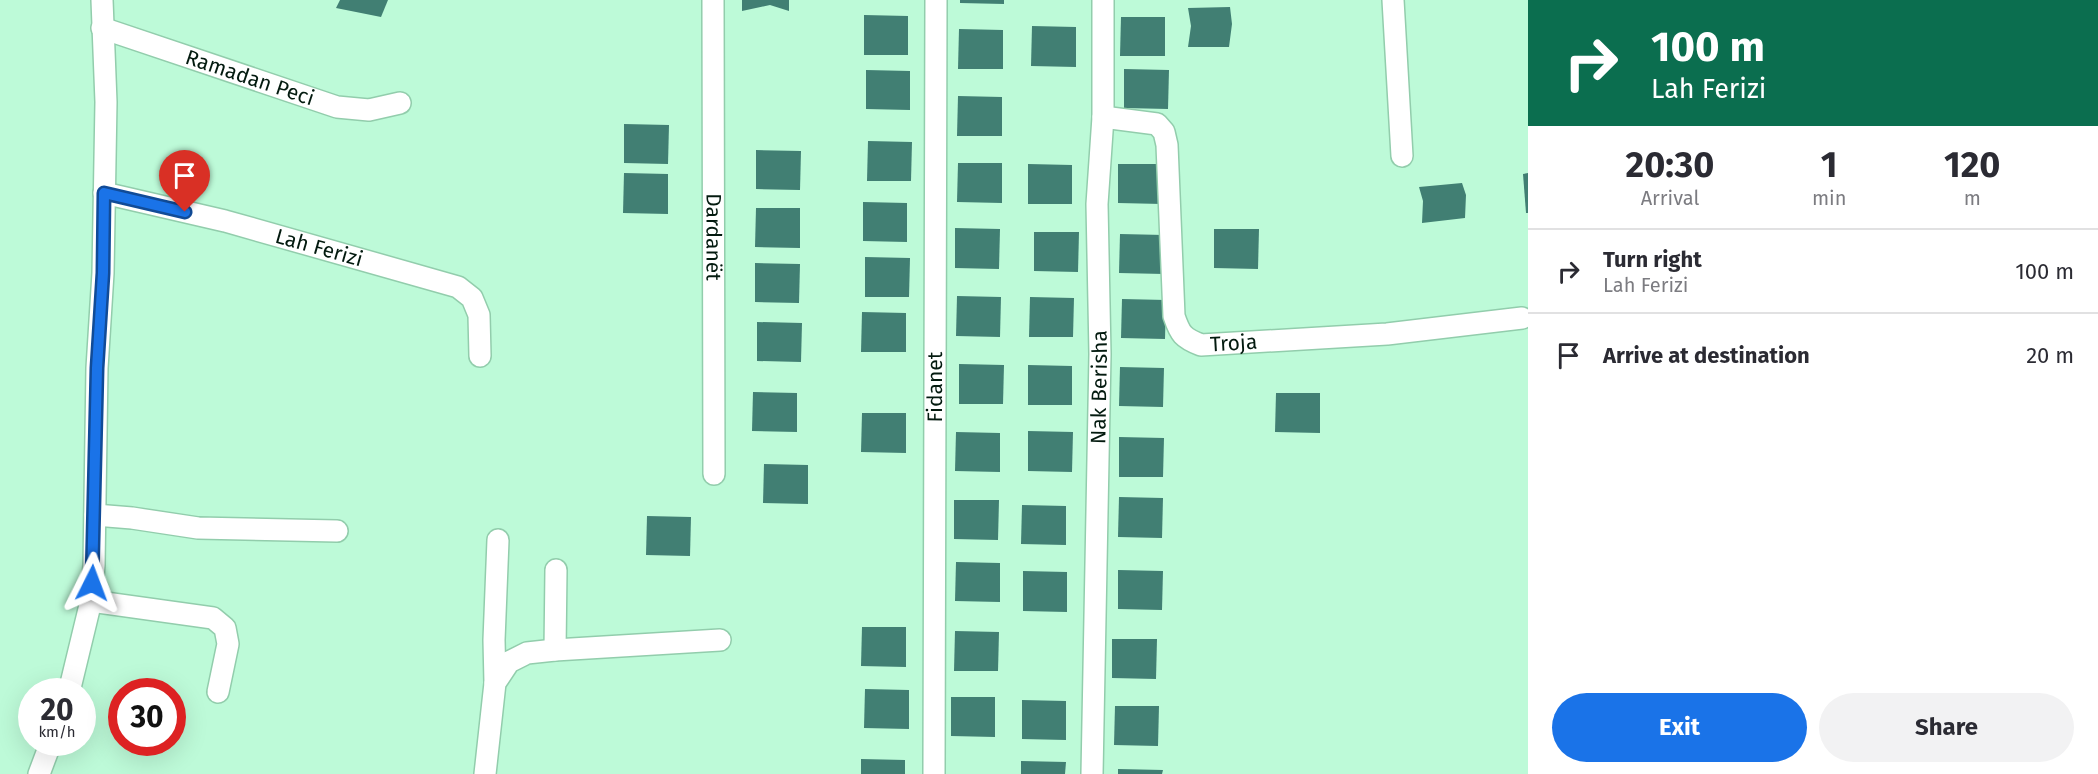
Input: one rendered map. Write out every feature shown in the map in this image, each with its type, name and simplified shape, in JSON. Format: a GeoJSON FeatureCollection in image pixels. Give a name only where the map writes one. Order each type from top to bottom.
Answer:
{"type":"FeatureCollection","features":[{"type":"Feature","properties":{"kind":"street"},"geometry":{"type":"LineString","coordinates":[[72,678],[91,601],[95,515],[97,368],[103,273],[106,102],[102,0]]}},
{"type":"Feature","properties":{"kind":"street","name":"Dardanët"},"geometry":{"type":"LineString","coordinates":[[712,0],[714,474]]}},
{"type":"Feature","properties":{"kind":"street","name":"Fidanet"},"geometry":{"type":"LineString","coordinates":[[934,774],[936,0]]}},
{"type":"Feature","properties":{"kind":"street","name":"Nak Berisha"},"geometry":{"type":"LineString","coordinates":[[1092,774],[1100,354],[1097,204],[1103,117],[1103,0]]}},
{"type":"Feature","properties":{"kind":"street"},"geometry":{"type":"LineString","coordinates":[[1393,0],[1402,156]]}},
{"type":"Feature","properties":{"kind":"street","name":"Ramadan Peci"},"geometry":{"type":"LineString","coordinates":[[102,28],[337,107],[369,110],[399,103]]}},
{"type":"Feature","properties":{"kind":"street","name":"Troja"},"geometry":{"type":"LineString","coordinates":[[1103,117],[1157,124],[1164,132],[1167,145],[1174,316],[1179,331],[1187,340],[1201,345],[1375,335],[1522,318]]}},
{"type":"Feature","properties":{"kind":"street","name":"Lah Ferizi"},"geometry":{"type":"LineString","coordinates":[[104,193],[225,221],[458,287],[472,298],[479,315],[480,356]]}},
{"type":"Feature","properties":{"kind":"street"},"geometry":{"type":"LineString","coordinates":[[95,515],[150,520],[198,528],[337,531]]}},
{"type":"Feature","properties":{"kind":"street"},"geometry":{"type":"LineString","coordinates":[[485,774],[495,683],[494,640],[498,540]]}},
{"type":"Feature","properties":{"kind":"street"},"geometry":{"type":"LineString","coordinates":[[555,570],[555,650]]}},
{"type":"Feature","properties":{"kind":"street"},"geometry":{"type":"LineString","coordinates":[[91,601],[213,618],[225,628],[228,644],[218,692]]}},
{"type":"Feature","properties":{"kind":"street"},"geometry":{"type":"LineString","coordinates":[[495,683],[509,662],[527,653],[720,640]]}},
{"type":"Feature","properties":{"kind":"street"},"geometry":{"type":"LineString","coordinates":[[39,774],[46,756]]}},
{"type":"Feature","properties":{"kind":"building"},"geometry":{"type":"Polygon","coordinates":[[[340,0],[388,0],[381,17],[336,8],[340,0]]]}},
{"type":"Feature","properties":{"kind":"building"},"geometry":{"type":"Polygon","coordinates":[[[742,0],[789,0],[789,11],[770,5],[742,11],[742,0]]]}},
{"type":"Feature","properties":{"kind":"building"},"geometry":{"type":"Polygon","coordinates":[[[960,0],[1004,0],[1004,4],[960,3],[960,0]]]}},
{"type":"Feature","properties":{"kind":"building"},"geometry":{"type":"Polygon","coordinates":[[[1230,7],[1232,24],[1229,47],[1188,47],[1191,26],[1188,8],[1230,7]]]}},
{"type":"Feature","properties":{"kind":"building"},"geometry":{"type":"Polygon","coordinates":[[[864,15],[908,16],[908,55],[864,55],[864,15]]]}},
{"type":"Feature","properties":{"kind":"building"},"geometry":{"type":"Polygon","coordinates":[[[1121,17],[1165,17],[1165,56],[1120,56],[1121,17]]]}},
{"type":"Feature","properties":{"kind":"building"},"geometry":{"type":"Polygon","coordinates":[[[1032,26],[1076,27],[1076,67],[1031,66],[1032,26]]]}},
{"type":"Feature","properties":{"kind":"building"},"geometry":{"type":"Polygon","coordinates":[[[959,29],[1003,30],[1003,69],[958,69],[959,29]]]}},
{"type":"Feature","properties":{"kind":"building"},"geometry":{"type":"Polygon","coordinates":[[[1124,69],[1169,70],[1168,109],[1124,108],[1124,69]]]}},
{"type":"Feature","properties":{"kind":"building"},"geometry":{"type":"Polygon","coordinates":[[[866,70],[910,71],[910,110],[866,109],[866,70]]]}},
{"type":"Feature","properties":{"kind":"building"},"geometry":{"type":"Polygon","coordinates":[[[958,96],[1002,97],[1002,136],[957,136],[958,96]]]}},
{"type":"Feature","properties":{"kind":"building"},"geometry":{"type":"Polygon","coordinates":[[[624,124],[669,125],[668,164],[624,163],[624,124]]]}},
{"type":"Feature","properties":{"kind":"building"},"geometry":{"type":"Polygon","coordinates":[[[868,141],[912,142],[911,181],[867,181],[868,141]]]}},
{"type":"Feature","properties":{"kind":"building"},"geometry":{"type":"Polygon","coordinates":[[[756,150],[801,151],[800,190],[756,189],[756,150]]]}},
{"type":"Feature","properties":{"kind":"building"},"geometry":{"type":"Polygon","coordinates":[[[958,163],[1002,163],[1002,203],[957,202],[958,163]]]}},
{"type":"Feature","properties":{"kind":"building"},"geometry":{"type":"Polygon","coordinates":[[[1028,164],[1072,165],[1072,204],[1028,204],[1028,164]]]}},
{"type":"Feature","properties":{"kind":"building"},"geometry":{"type":"Polygon","coordinates":[[[1118,164],[1163,164],[1162,204],[1118,203],[1118,164]]]}},
{"type":"Feature","properties":{"kind":"building"},"geometry":{"type":"Polygon","coordinates":[[[624,173],[668,174],[668,214],[623,213],[624,173]]]}},
{"type":"Feature","properties":{"kind":"building"},"geometry":{"type":"Polygon","coordinates":[[[1528,173],[1528,213],[1526,213],[1523,174],[1528,173]]]}},
{"type":"Feature","properties":{"kind":"building"},"geometry":{"type":"Polygon","coordinates":[[[1462,183],[1466,195],[1465,218],[1422,223],[1423,201],[1419,187],[1462,183]]]}},
{"type":"Feature","properties":{"kind":"building"},"geometry":{"type":"Polygon","coordinates":[[[863,202],[907,203],[907,242],[863,241],[863,202]]]}},
{"type":"Feature","properties":{"kind":"building"},"geometry":{"type":"Polygon","coordinates":[[[756,208],[800,208],[800,248],[755,247],[756,208]]]}},
{"type":"Feature","properties":{"kind":"building"},"geometry":{"type":"Polygon","coordinates":[[[955,228],[1000,229],[999,269],[955,268],[955,228]]]}},
{"type":"Feature","properties":{"kind":"building"},"geometry":{"type":"Polygon","coordinates":[[[1214,229],[1259,229],[1258,269],[1214,268],[1214,229]]]}},
{"type":"Feature","properties":{"kind":"building"},"geometry":{"type":"Polygon","coordinates":[[[1034,232],[1079,232],[1078,272],[1034,271],[1034,232]]]}},
{"type":"Feature","properties":{"kind":"building"},"geometry":{"type":"Polygon","coordinates":[[[1120,234],[1164,235],[1164,274],[1119,273],[1120,234]]]}},
{"type":"Feature","properties":{"kind":"building"},"geometry":{"type":"Polygon","coordinates":[[[865,257],[910,258],[909,297],[865,297],[865,257]]]}},
{"type":"Feature","properties":{"kind":"building"},"geometry":{"type":"Polygon","coordinates":[[[755,263],[800,264],[799,303],[755,302],[755,263]]]}},
{"type":"Feature","properties":{"kind":"building"},"geometry":{"type":"Polygon","coordinates":[[[957,296],[1001,297],[1000,337],[956,336],[957,296]]]}},
{"type":"Feature","properties":{"kind":"building"},"geometry":{"type":"Polygon","coordinates":[[[1030,297],[1074,298],[1073,337],[1029,337],[1030,297]]]}},
{"type":"Feature","properties":{"kind":"building"},"geometry":{"type":"Polygon","coordinates":[[[1122,299],[1166,300],[1165,339],[1121,338],[1122,299]]]}},
{"type":"Feature","properties":{"kind":"building"},"geometry":{"type":"Polygon","coordinates":[[[862,312],[906,313],[906,352],[861,352],[862,312]]]}},
{"type":"Feature","properties":{"kind":"building"},"geometry":{"type":"Polygon","coordinates":[[[757,322],[802,323],[801,362],[757,361],[757,322]]]}},
{"type":"Feature","properties":{"kind":"building"},"geometry":{"type":"Polygon","coordinates":[[[959,364],[1004,365],[1003,404],[959,404],[959,364]]]}},
{"type":"Feature","properties":{"kind":"building"},"geometry":{"type":"Polygon","coordinates":[[[1028,365],[1072,366],[1072,405],[1028,405],[1028,365]]]}},
{"type":"Feature","properties":{"kind":"building"},"geometry":{"type":"Polygon","coordinates":[[[1120,367],[1164,368],[1163,407],[1119,406],[1120,367]]]}},
{"type":"Feature","properties":{"kind":"building"},"geometry":{"type":"Polygon","coordinates":[[[753,392],[797,393],[797,432],[752,431],[753,392]]]}},
{"type":"Feature","properties":{"kind":"building"},"geometry":{"type":"Polygon","coordinates":[[[1276,393],[1320,393],[1320,433],[1275,432],[1276,393]]]}},
{"type":"Feature","properties":{"kind":"building"},"geometry":{"type":"Polygon","coordinates":[[[862,413],[906,413],[906,453],[861,452],[862,413]]]}},
{"type":"Feature","properties":{"kind":"building"},"geometry":{"type":"Polygon","coordinates":[[[1028,431],[1073,432],[1072,472],[1028,471],[1028,431]]]}},
{"type":"Feature","properties":{"kind":"building"},"geometry":{"type":"Polygon","coordinates":[[[956,432],[1000,433],[1000,472],[955,471],[956,432]]]}},
{"type":"Feature","properties":{"kind":"building"},"geometry":{"type":"Polygon","coordinates":[[[1119,437],[1164,438],[1163,477],[1119,477],[1119,437]]]}},
{"type":"Feature","properties":{"kind":"building"},"geometry":{"type":"Polygon","coordinates":[[[764,464],[808,465],[808,504],[763,503],[764,464]]]}},
{"type":"Feature","properties":{"kind":"building"},"geometry":{"type":"Polygon","coordinates":[[[1119,497],[1163,498],[1162,538],[1118,537],[1119,497]]]}},
{"type":"Feature","properties":{"kind":"building"},"geometry":{"type":"Polygon","coordinates":[[[954,500],[999,500],[998,540],[954,539],[954,500]]]}},
{"type":"Feature","properties":{"kind":"building"},"geometry":{"type":"Polygon","coordinates":[[[1022,505],[1066,506],[1066,545],[1021,544],[1022,505]]]}},
{"type":"Feature","properties":{"kind":"building"},"geometry":{"type":"Polygon","coordinates":[[[647,516],[691,517],[690,556],[646,555],[647,516]]]}},
{"type":"Feature","properties":{"kind":"building"},"geometry":{"type":"Polygon","coordinates":[[[956,562],[1000,563],[1000,602],[955,601],[956,562]]]}},
{"type":"Feature","properties":{"kind":"building"},"geometry":{"type":"Polygon","coordinates":[[[1118,570],[1163,571],[1162,610],[1118,609],[1118,570]]]}},
{"type":"Feature","properties":{"kind":"building"},"geometry":{"type":"Polygon","coordinates":[[[1023,571],[1067,572],[1067,612],[1023,611],[1023,571]]]}},
{"type":"Feature","properties":{"kind":"building"},"geometry":{"type":"Polygon","coordinates":[[[862,627],[906,627],[906,667],[861,666],[862,627]]]}},
{"type":"Feature","properties":{"kind":"building"},"geometry":{"type":"Polygon","coordinates":[[[955,631],[999,632],[998,671],[954,671],[955,631]]]}},
{"type":"Feature","properties":{"kind":"building"},"geometry":{"type":"Polygon","coordinates":[[[1112,639],[1157,639],[1156,679],[1112,678],[1112,639]]]}},
{"type":"Feature","properties":{"kind":"building"},"geometry":{"type":"Polygon","coordinates":[[[865,689],[909,690],[909,729],[864,728],[865,689]]]}},
{"type":"Feature","properties":{"kind":"building"},"geometry":{"type":"Polygon","coordinates":[[[951,697],[995,697],[995,737],[951,736],[951,697]]]}},
{"type":"Feature","properties":{"kind":"building"},"geometry":{"type":"Polygon","coordinates":[[[1022,700],[1066,701],[1066,740],[1022,739],[1022,700]]]}},
{"type":"Feature","properties":{"kind":"building"},"geometry":{"type":"Polygon","coordinates":[[[1115,706],[1159,706],[1158,746],[1114,745],[1115,706]]]}},
{"type":"Feature","properties":{"kind":"building"},"geometry":{"type":"Polygon","coordinates":[[[861,759],[905,760],[905,774],[861,774],[861,759]]]}},
{"type":"Feature","properties":{"kind":"building"},"geometry":{"type":"Polygon","coordinates":[[[1021,761],[1066,762],[1065,774],[1021,774],[1021,761]]]}},
{"type":"Feature","properties":{"kind":"building"},"geometry":{"type":"Polygon","coordinates":[[[1118,769],[1163,770],[1162,774],[1118,774],[1118,769]]]}},
{"type":"Feature","properties":{"kind":"route"},"geometry":{"type":"LineString","coordinates":[[92,583],[104,193],[185,212]]}}]}
